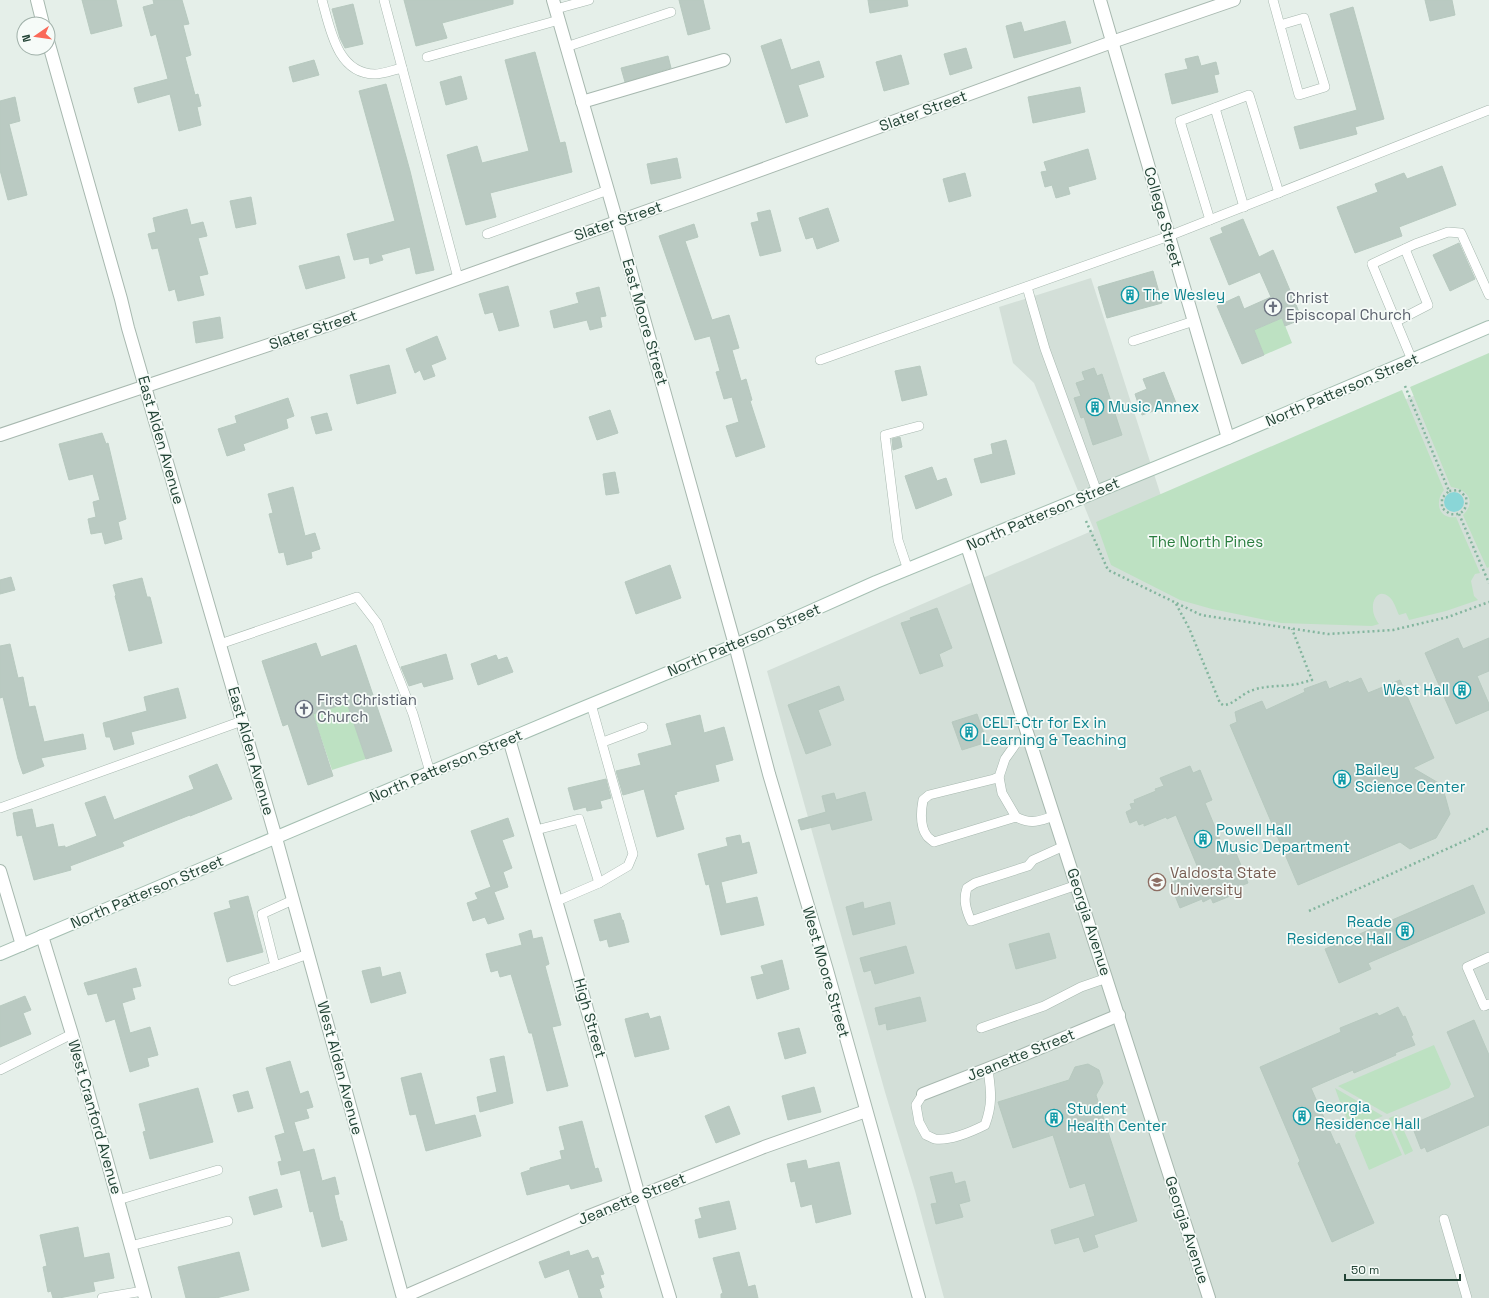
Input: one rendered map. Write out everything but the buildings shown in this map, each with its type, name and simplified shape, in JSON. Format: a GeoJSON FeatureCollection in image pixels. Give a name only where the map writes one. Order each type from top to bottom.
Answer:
{"type":"FeatureCollection","features":[{"type":"Feature","properties":{"kind":"street"},"geometry":{"type":"LineString","coordinates":[[37,0],[42,16]]}},
{"type":"Feature","properties":{"kind":"street","name":"College Street"},"geometry":{"type":"LineString","coordinates":[[1100,0],[1228,438]]}},
{"type":"Feature","properties":{"kind":"street","name":"Slater Street"},"geometry":{"type":"LineString","coordinates":[[0,435],[331,324],[692,196],[1112,42],[1234,0]]}},
{"type":"Feature","properties":{"kind":"street","name":"East Moore Street"},"geometry":{"type":"LineString","coordinates":[[556,10],[608,190],[735,645]]}},
{"type":"Feature","properties":{"kind":"street","name":"East Alden Avenue"},"geometry":{"type":"LineString","coordinates":[[52,56],[145,386],[276,838]]}},
{"type":"Feature","properties":{"kind":"street"},"geometry":{"type":"LineString","coordinates":[[582,102],[724,60]]}},
{"type":"Feature","properties":{"kind":"street","name":"North Patterson Street"},"geometry":{"type":"LineString","coordinates":[[0,954],[591,704],[735,645],[908,570],[1228,438],[1489,327]]}},
{"type":"Feature","properties":{"kind":"street","name":"Georgia Avenue"},"geometry":{"type":"LineString","coordinates":[[967,546],[1119,1014],[1209,1298]]}},
{"type":"Feature","properties":{"kind":"street","name":"West Moore Street"},"geometry":{"type":"LineString","coordinates":[[735,645],[769,774],[919,1298]]}},
{"type":"Feature","properties":{"kind":"street","name":"High Street"},"geometry":{"type":"LineString","coordinates":[[509,739],[639,1196],[670,1298]]}},
{"type":"Feature","properties":{"kind":"street","name":"West Alden Avenue"},"geometry":{"type":"LineString","coordinates":[[276,838],[403,1298]]}},
{"type":"Feature","properties":{"kind":"street"},"geometry":{"type":"LineString","coordinates":[[0,871],[22,945]]}},
{"type":"Feature","properties":{"kind":"street","name":"West Cranford Avenue"},"geometry":{"type":"LineString","coordinates":[[42,936],[72,1034],[144,1294]]}},
{"type":"Feature","properties":{"kind":"street","name":"Jeanette Street"},"geometry":{"type":"LineString","coordinates":[[923,1094],[988,1069],[1119,1014]]}},
{"type":"Feature","properties":{"kind":"street","name":"Jeanette Street"},"geometry":{"type":"LineString","coordinates":[[403,1298],[517,1246],[639,1196],[764,1147],[866,1111]]}},
{"type":"Feature","properties":{"kind":"lane"},"geometry":{"type":"LineString","coordinates":[[322,0],[332,38],[346,62],[358,71],[375,74],[402,68]]}},
{"type":"Feature","properties":{"kind":"lane"},"geometry":{"type":"LineString","coordinates":[[384,0],[458,278]]}},
{"type":"Feature","properties":{"kind":"lane"},"geometry":{"type":"LineString","coordinates":[[427,57],[556,10],[589,0]]}},
{"type":"Feature","properties":{"kind":"lane"},"geometry":{"type":"LineString","coordinates":[[1273,0],[1299,94],[1325,88],[1304,18],[1280,25]]}},
{"type":"Feature","properties":{"kind":"lane"},"geometry":{"type":"LineString","coordinates":[[566,47],[671,12]]}},
{"type":"Feature","properties":{"kind":"lane"},"geometry":{"type":"LineString","coordinates":[[1210,220],[1180,121],[1249,95],[1279,193]]}},
{"type":"Feature","properties":{"kind":"lane"},"geometry":{"type":"LineString","coordinates":[[1215,108],[1244,207]]}},
{"type":"Feature","properties":{"kind":"lane"},"geometry":{"type":"LineString","coordinates":[[820,360],[1169,236],[1489,110]]}},
{"type":"Feature","properties":{"kind":"lane"},"geometry":{"type":"LineString","coordinates":[[487,234],[608,190]]}},
{"type":"Feature","properties":{"kind":"lane"},"geometry":{"type":"LineString","coordinates":[[1412,360],[1372,264],[1416,244],[1448,232],[1460,233],[1489,295]]}},
{"type":"Feature","properties":{"kind":"lane"},"geometry":{"type":"LineString","coordinates":[[1397,321],[1428,305],[1405,249]]}},
{"type":"Feature","properties":{"kind":"lane"},"geometry":{"type":"LineString","coordinates":[[1027,287],[1045,349],[1097,492]]}},
{"type":"Feature","properties":{"kind":"lane"},"geometry":{"type":"LineString","coordinates":[[1133,341],[1194,321]]}},
{"type":"Feature","properties":{"kind":"lane"},"geometry":{"type":"LineString","coordinates":[[908,570],[898,540],[885,435],[919,426]]}},
{"type":"Feature","properties":{"kind":"lane"},"geometry":{"type":"LineString","coordinates":[[220,644],[357,597],[377,624],[413,714],[430,772]]}},
{"type":"Feature","properties":{"kind":"lane"},"geometry":{"type":"LineString","coordinates":[[556,901],[599,883],[628,866],[633,854],[591,704]]}},
{"type":"Feature","properties":{"kind":"lane"},"geometry":{"type":"LineString","coordinates":[[0,808],[242,721]]}},
{"type":"Feature","properties":{"kind":"lane"},"geometry":{"type":"LineString","coordinates":[[602,742],[643,727]]}},
{"type":"Feature","properties":{"kind":"lane"},"geometry":{"type":"LineString","coordinates":[[1029,737],[1017,742],[1005,759],[998,777],[1002,793],[1016,816],[1026,822],[1034,823],[1054,816]]}},
{"type":"Feature","properties":{"kind":"lane"},"geometry":{"type":"LineString","coordinates":[[998,777],[987,781],[929,794],[922,800],[923,823],[926,835],[934,842],[1016,816]]}},
{"type":"Feature","properties":{"kind":"lane"},"geometry":{"type":"LineString","coordinates":[[536,830],[579,819],[599,883]]}},
{"type":"Feature","properties":{"kind":"lane"},"geometry":{"type":"LineString","coordinates":[[1064,846],[1033,860],[1028,866],[967,888],[965,900],[967,911],[971,921],[1077,886]]}},
{"type":"Feature","properties":{"kind":"lane"},"geometry":{"type":"LineString","coordinates":[[275,966],[262,914],[293,900]]}},
{"type":"Feature","properties":{"kind":"lane"},"geometry":{"type":"LineString","coordinates":[[233,981],[308,954]]}},
{"type":"Feature","properties":{"kind":"lane"},"geometry":{"type":"LineString","coordinates":[[1489,956],[1467,967],[1484,1006],[1489,1004]]}},
{"type":"Feature","properties":{"kind":"lane"},"geometry":{"type":"LineString","coordinates":[[981,1028],[1044,1006],[1081,987],[1107,978]]}},
{"type":"Feature","properties":{"kind":"lane"},"geometry":{"type":"LineString","coordinates":[[0,1070],[72,1034]]}},
{"type":"Feature","properties":{"kind":"lane"},"geometry":{"type":"LineString","coordinates":[[923,1094],[916,1105],[919,1122],[926,1135],[935,1139],[950,1138],[975,1130],[985,1125],[990,1113],[992,1094],[988,1069]]}},
{"type":"Feature","properties":{"kind":"lane"},"geometry":{"type":"LineString","coordinates":[[118,1200],[218,1170]]}},
{"type":"Feature","properties":{"kind":"lane"},"geometry":{"type":"LineString","coordinates":[[1444,1219],[1467,1298]]}},
{"type":"Feature","properties":{"kind":"lane"},"geometry":{"type":"LineString","coordinates":[[130,1246],[228,1221]]}},
{"type":"Feature","properties":{"kind":"lane"},"geometry":{"type":"LineString","coordinates":[[102,1298],[144,1294]]}},
{"type":"Feature","properties":{"kind":"path"},"geometry":{"type":"LineString","coordinates":[[1405,386],[1449,490]]}},
{"type":"Feature","properties":{"kind":"path"},"geometry":{"type":"LineString","coordinates":[[1449,490],[1459,490],[1466,497],[1466,507],[1459,514],[1450,514],[1442,508],[1442,498],[1449,490]]}},
{"type":"Feature","properties":{"kind":"path"},"geometry":{"type":"LineString","coordinates":[[1459,514],[1489,583]]}},
{"type":"Feature","properties":{"kind":"path"},"geometry":{"type":"LineString","coordinates":[[1086,521],[1108,570],[1201,615],[1328,634],[1393,630],[1448,617],[1489,602]]}},
{"type":"Feature","properties":{"kind":"path"},"geometry":{"type":"LineString","coordinates":[[1176,603],[1190,628],[1220,703],[1223,705],[1227,705],[1254,689],[1296,684],[1312,680],[1292,628]]}},
{"type":"Feature","properties":{"kind":"path"},"geometry":{"type":"LineString","coordinates":[[1310,911],[1489,828]]}},
{"type":"Feature","properties":{"kind":"shaded area","name":"Valdosta State University"},"geometry":{"type":"Polygon","coordinates":[[[1091,278],[1163,502],[1310,441],[1489,363],[1489,1298],[944,1298],[767,671],[1094,530],[1034,383],[1013,363],[999,307],[1091,278]]]}},
{"type":"Feature","properties":{"kind":"green space"},"geometry":{"type":"Polygon","coordinates":[[[1282,318],[1292,343],[1264,355],[1254,330],[1282,318]]]}},
{"type":"Feature","properties":{"kind":"green space"},"geometry":{"type":"Polygon","coordinates":[[[1489,353],[1489,567],[1487,568],[1463,515],[1469,505],[1470,501],[1468,496],[1462,490],[1451,487],[1410,387],[1489,353]]]}},
{"type":"Feature","properties":{"kind":"green space","name":"The North Pines"},"geometry":{"type":"Polygon","coordinates":[[[1402,390],[1444,490],[1439,500],[1440,509],[1446,516],[1456,517],[1480,573],[1475,574],[1471,581],[1474,596],[1478,600],[1446,611],[1409,620],[1406,613],[1399,615],[1395,605],[1388,596],[1381,594],[1376,596],[1373,606],[1374,615],[1379,624],[1372,626],[1281,623],[1212,609],[1180,600],[1111,565],[1096,522],[1402,390]]]}},
{"type":"Feature","properties":{"kind":"green space"},"geometry":{"type":"Polygon","coordinates":[[[347,703],[366,759],[332,770],[313,714],[347,703]]]}},
{"type":"Feature","properties":{"kind":"green space"},"geometry":{"type":"Polygon","coordinates":[[[1434,1045],[1451,1084],[1449,1088],[1387,1114],[1338,1086],[1434,1045]]]}},
{"type":"Feature","properties":{"kind":"green space"},"geometry":{"type":"Polygon","coordinates":[[[1335,1088],[1383,1116],[1355,1128],[1351,1127],[1345,1114],[1347,1107],[1345,1103],[1340,1102],[1335,1088]]]}},
{"type":"Feature","properties":{"kind":"green space"},"geometry":{"type":"Polygon","coordinates":[[[1397,1115],[1413,1151],[1405,1155],[1389,1118],[1397,1115]]]}},
{"type":"Feature","properties":{"kind":"green space"},"geometry":{"type":"Polygon","coordinates":[[[1386,1119],[1402,1155],[1369,1170],[1355,1136],[1356,1132],[1386,1119]]]}},
{"type":"Feature","properties":{"kind":"water"},"geometry":{"type":"Polygon","coordinates":[[[1454,492],[1461,495],[1464,502],[1461,509],[1454,512],[1447,509],[1444,502],[1447,495],[1454,492]]]}},
{"type":"Feature","properties":{"kind":"place","name":"The Wesley"},"geometry":{"type":"Point","coordinates":[1130,295]}},
{"type":"Feature","properties":{"kind":"place","name":"Christ Episcopal Church"},"geometry":{"type":"Point","coordinates":[1273,307]}},
{"type":"Feature","properties":{"kind":"place","name":"Music Annex"},"geometry":{"type":"Point","coordinates":[1095,407]}},
{"type":"Feature","properties":{"kind":"place","name":"West Hall"},"geometry":{"type":"Point","coordinates":[1462,690]}},
{"type":"Feature","properties":{"kind":"place","name":"First Christian Church"},"geometry":{"type":"Point","coordinates":[304,709]}},
{"type":"Feature","properties":{"kind":"place","name":"CELT-Ctr for Ex in Learning & Teaching"},"geometry":{"type":"Point","coordinates":[969,732]}},
{"type":"Feature","properties":{"kind":"place","name":"Bailey Science Center"},"geometry":{"type":"Point","coordinates":[1342,779]}},
{"type":"Feature","properties":{"kind":"place","name":"Powell Hall Music Department"},"geometry":{"type":"Point","coordinates":[1203,839]}},
{"type":"Feature","properties":{"kind":"place","name":"Valdosta State University"},"geometry":{"type":"Point","coordinates":[1157,882]}},
{"type":"Feature","properties":{"kind":"place","name":"Reade Residence Hall"},"geometry":{"type":"Point","coordinates":[1405,931]}},
{"type":"Feature","properties":{"kind":"place","name":"Georgia Residence Hall"},"geometry":{"type":"Point","coordinates":[1302,1116]}},
{"type":"Feature","properties":{"kind":"place","name":"Student Health Center"},"geometry":{"type":"Point","coordinates":[1054,1118]}}]}
